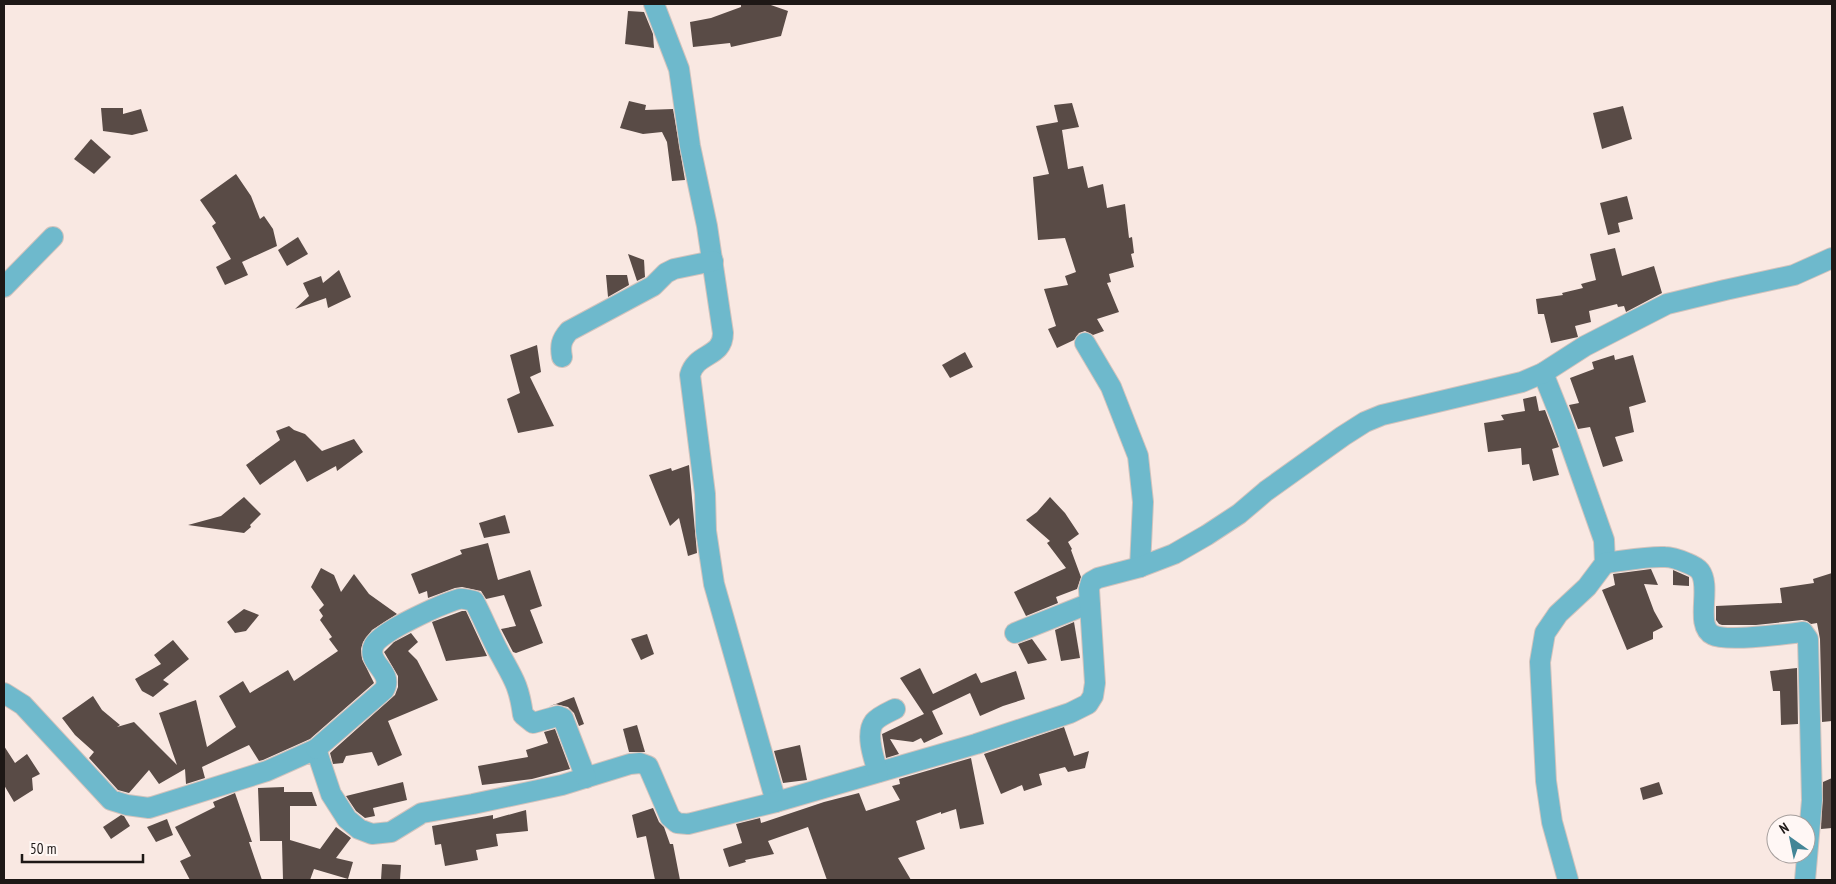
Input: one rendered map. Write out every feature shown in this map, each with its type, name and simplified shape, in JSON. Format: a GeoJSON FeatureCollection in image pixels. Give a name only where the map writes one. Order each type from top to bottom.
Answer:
{"type":"FeatureCollection","features":[{"type":"Feature","properties":{"kind":"street"},"geometry":{"type":"LineString","coordinates":[[654,4],[678,69],[690,146],[712,261],[723,340],[716,350],[696,362],[690,375],[705,494],[706,531],[714,584],[776,802]]}},
{"type":"Feature","properties":{"kind":"street"},"geometry":{"type":"LineString","coordinates":[[4,287],[53,237]]}},
{"type":"Feature","properties":{"kind":"street"},"geometry":{"type":"LineString","coordinates":[[316,749],[330,794],[347,819],[359,829],[372,834],[391,832],[422,813],[562,785],[630,764],[640,763],[648,766],[670,817],[677,823],[688,824],[776,802],[976,744],[1070,713],[1088,704],[1093,696],[1095,683],[1089,589],[1091,582],[1098,578],[1140,567],[1174,554],[1207,536],[1239,514],[1281,480],[1365,422],[1382,415],[1522,382],[1543,373],[1585,346],[1667,304],[1794,275],[1832,258]]}},
{"type":"Feature","properties":{"kind":"street"},"geometry":{"type":"LineString","coordinates":[[562,357],[560,346],[563,338],[569,331],[653,286],[666,273],[674,269],[712,261]]}},
{"type":"Feature","properties":{"kind":"street"},"geometry":{"type":"LineString","coordinates":[[1085,343],[1112,387],[1138,456],[1143,502],[1140,567]]}},
{"type":"Feature","properties":{"kind":"street"},"geometry":{"type":"LineString","coordinates":[[1543,373],[1562,418],[1604,540],[1605,563],[1588,587],[1558,614],[1545,633],[1540,662],[1546,781],[1552,822],[1568,880]]}},
{"type":"Feature","properties":{"kind":"street"},"geometry":{"type":"LineString","coordinates":[[1605,563],[1666,557],[1679,560],[1697,568],[1702,573],[1705,583],[1705,625],[1710,634],[1718,637],[1762,637],[1803,632],[1806,635],[1808,639],[1812,800],[1805,880]]}},
{"type":"Feature","properties":{"kind":"street"},"geometry":{"type":"LineString","coordinates":[[4,693],[23,705],[111,800],[127,805],[149,808],[267,770],[316,749],[384,690],[387,685],[387,677],[373,658],[372,650],[374,644],[390,630],[461,598],[474,601],[499,653],[513,675],[520,694],[523,714],[534,723],[558,716],[563,718],[586,778]]}},
{"type":"Feature","properties":{"kind":"street"},"geometry":{"type":"LineString","coordinates":[[1015,633],[1083,606],[1090,606]]}},
{"type":"Feature","properties":{"kind":"street"},"geometry":{"type":"LineString","coordinates":[[878,772],[870,743],[873,725],[878,718],[895,709]]}},
{"type":"Feature","properties":{"kind":"building"},"geometry":{"type":"Polygon","coordinates":[[[741,4],[768,4],[788,11],[781,36],[731,47],[730,43],[693,47],[690,22],[711,18],[741,7],[741,4]]]}},
{"type":"Feature","properties":{"kind":"building"},"geometry":{"type":"Polygon","coordinates":[[[628,11],[644,12],[653,34],[654,48],[625,44],[628,11]]]}},
{"type":"Feature","properties":{"kind":"building"},"geometry":{"type":"Polygon","coordinates":[[[629,101],[646,105],[645,110],[673,109],[685,180],[672,181],[667,142],[662,132],[643,134],[620,128],[629,101]]]}},
{"type":"Feature","properties":{"kind":"building"},"geometry":{"type":"Polygon","coordinates":[[[1072,103],[1079,127],[1062,130],[1068,169],[1083,166],[1088,188],[1103,184],[1107,208],[1125,204],[1129,238],[1132,237],[1134,253],[1131,254],[1134,267],[1109,274],[1111,282],[1107,283],[1119,312],[1097,319],[1104,331],[1093,335],[1085,331],[1079,333],[1074,340],[1057,348],[1048,329],[1056,326],[1044,289],[1068,285],[1065,276],[1076,272],[1065,238],[1038,240],[1033,177],[1049,174],[1036,126],[1058,122],[1054,105],[1072,103]]]}},
{"type":"Feature","properties":{"kind":"building"},"geometry":{"type":"Polygon","coordinates":[[[1623,106],[1632,139],[1602,149],[1593,113],[1623,106]]]}},
{"type":"Feature","properties":{"kind":"building"},"geometry":{"type":"Polygon","coordinates":[[[101,108],[123,108],[123,114],[141,109],[148,131],[132,135],[103,131],[101,108]]]}},
{"type":"Feature","properties":{"kind":"building"},"geometry":{"type":"Polygon","coordinates":[[[91,139],[111,157],[94,174],[74,159],[91,139]]]}},
{"type":"Feature","properties":{"kind":"building"},"geometry":{"type":"Polygon","coordinates":[[[236,174],[251,196],[260,219],[264,216],[273,229],[277,246],[242,262],[248,275],[225,285],[216,267],[231,259],[212,226],[216,223],[200,200],[236,174]]]}},
{"type":"Feature","properties":{"kind":"building"},"geometry":{"type":"Polygon","coordinates":[[[1627,196],[1633,219],[1618,223],[1620,232],[1608,235],[1600,203],[1627,196]]]}},
{"type":"Feature","properties":{"kind":"building"},"geometry":{"type":"Polygon","coordinates":[[[298,237],[308,254],[287,266],[278,250],[298,237]]]}},
{"type":"Feature","properties":{"kind":"building"},"geometry":{"type":"Polygon","coordinates":[[[1615,248],[1622,276],[1654,266],[1662,293],[1626,312],[1624,306],[1618,307],[1617,304],[1589,311],[1591,322],[1575,326],[1578,337],[1551,343],[1544,314],[1538,314],[1536,299],[1563,295],[1562,293],[1583,288],[1581,284],[1596,280],[1590,254],[1615,248]]]}},
{"type":"Feature","properties":{"kind":"building"},"geometry":{"type":"Polygon","coordinates":[[[628,254],[644,260],[645,277],[637,281],[628,254]]]}},
{"type":"Feature","properties":{"kind":"building"},"geometry":{"type":"Polygon","coordinates":[[[339,270],[351,297],[328,308],[326,298],[295,309],[309,296],[303,283],[321,276],[323,283],[339,270]]]}},
{"type":"Feature","properties":{"kind":"building"},"geometry":{"type":"Polygon","coordinates":[[[606,275],[627,275],[629,285],[608,297],[606,275]]]}},
{"type":"Feature","properties":{"kind":"building"},"geometry":{"type":"Polygon","coordinates":[[[537,345],[541,372],[530,377],[554,426],[518,433],[507,399],[520,393],[510,355],[537,345]]]}},
{"type":"Feature","properties":{"kind":"building"},"geometry":{"type":"Polygon","coordinates":[[[965,352],[973,367],[950,378],[942,365],[965,352]]]}},
{"type":"Feature","properties":{"kind":"building"},"geometry":{"type":"Polygon","coordinates":[[[1614,355],[1615,360],[1633,355],[1646,402],[1629,407],[1634,432],[1615,437],[1623,461],[1603,467],[1590,427],[1578,429],[1569,405],[1579,403],[1570,378],[1594,369],[1592,362],[1614,355]]]}},
{"type":"Feature","properties":{"kind":"building"},"geometry":{"type":"Polygon","coordinates":[[[1536,396],[1539,411],[1545,410],[1559,447],[1552,449],[1559,475],[1533,481],[1529,464],[1522,465],[1521,448],[1488,452],[1484,423],[1504,420],[1501,415],[1525,411],[1523,399],[1536,396]]]}},
{"type":"Feature","properties":{"kind":"building"},"geometry":{"type":"Polygon","coordinates":[[[289,426],[305,434],[322,451],[354,439],[363,452],[337,471],[336,466],[307,482],[295,460],[260,485],[246,465],[280,440],[276,431],[289,426]]]}},
{"type":"Feature","properties":{"kind":"building"},"geometry":{"type":"Polygon","coordinates":[[[689,465],[697,553],[688,556],[679,518],[670,526],[649,475],[671,468],[672,471],[689,465]]]}},
{"type":"Feature","properties":{"kind":"building"},"geometry":{"type":"Polygon","coordinates":[[[244,497],[261,514],[244,533],[188,525],[221,516],[244,497]]]}},
{"type":"Feature","properties":{"kind":"building"},"geometry":{"type":"Polygon","coordinates":[[[1050,497],[1065,513],[1079,534],[1068,542],[1081,577],[1077,589],[1056,597],[1058,603],[1026,616],[1014,592],[1066,568],[1047,543],[1050,541],[1026,520],[1037,512],[1050,497]]]}},
{"type":"Feature","properties":{"kind":"building"},"geometry":{"type":"Polygon","coordinates":[[[505,515],[510,533],[484,538],[479,523],[505,515]]]}},
{"type":"Feature","properties":{"kind":"building"},"geometry":{"type":"Polygon","coordinates":[[[488,543],[498,580],[530,570],[542,606],[530,610],[543,643],[516,653],[513,652],[501,629],[516,626],[504,595],[486,599],[481,591],[462,587],[428,598],[427,591],[419,594],[411,574],[462,554],[460,550],[488,543]]]}},
{"type":"Feature","properties":{"kind":"building"},"geometry":{"type":"Polygon","coordinates":[[[321,568],[334,575],[341,592],[354,574],[369,594],[397,614],[372,630],[363,642],[361,649],[362,659],[374,683],[310,739],[263,760],[259,761],[249,745],[202,767],[205,778],[186,784],[185,769],[159,784],[149,770],[129,793],[118,790],[89,758],[94,752],[75,735],[62,718],[93,696],[102,710],[120,725],[117,727],[134,722],[177,765],[159,713],[196,700],[207,747],[236,727],[219,696],[243,681],[250,693],[288,670],[294,681],[338,651],[329,639],[332,637],[320,620],[323,616],[319,610],[324,605],[311,587],[321,568]]]}},
{"type":"Feature","properties":{"kind":"building"},"geometry":{"type":"Polygon","coordinates":[[[1651,569],[1658,585],[1644,584],[1654,611],[1663,627],[1653,632],[1653,639],[1627,650],[1602,590],[1615,585],[1613,574],[1651,569]]]}},
{"type":"Feature","properties":{"kind":"building"},"geometry":{"type":"Polygon","coordinates":[[[1673,570],[1689,577],[1689,586],[1673,585],[1673,570]]]}},
{"type":"Feature","properties":{"kind":"building"},"geometry":{"type":"Polygon","coordinates":[[[1832,573],[1832,721],[1822,722],[1820,639],[1817,623],[1811,624],[1802,620],[1756,625],[1722,625],[1716,620],[1716,606],[1782,603],[1780,588],[1814,583],[1813,579],[1832,573]]]}},
{"type":"Feature","properties":{"kind":"building"},"geometry":{"type":"Polygon","coordinates":[[[244,609],[259,615],[246,631],[235,633],[227,622],[244,609]]]}},
{"type":"Feature","properties":{"kind":"building"},"geometry":{"type":"Polygon","coordinates":[[[466,611],[487,656],[446,661],[432,622],[466,611]]]}},
{"type":"Feature","properties":{"kind":"building"},"geometry":{"type":"Polygon","coordinates":[[[1074,622],[1080,658],[1061,661],[1055,630],[1074,622]]]}},
{"type":"Feature","properties":{"kind":"building"},"geometry":{"type":"Polygon","coordinates":[[[411,633],[418,642],[408,651],[417,660],[438,700],[388,721],[402,755],[378,766],[372,752],[346,756],[343,763],[333,764],[330,753],[395,695],[398,687],[398,676],[384,652],[394,642],[411,633]]]}},
{"type":"Feature","properties":{"kind":"building"},"geometry":{"type":"Polygon","coordinates":[[[647,634],[654,654],[641,660],[631,639],[647,634]]]}},
{"type":"Feature","properties":{"kind":"building"},"geometry":{"type":"Polygon","coordinates":[[[1032,639],[1047,660],[1028,664],[1018,644],[1032,639]]]}},
{"type":"Feature","properties":{"kind":"building"},"geometry":{"type":"Polygon","coordinates":[[[173,640],[189,659],[163,680],[169,684],[153,697],[142,691],[135,679],[161,664],[154,655],[173,640]]]}},
{"type":"Feature","properties":{"kind":"building"},"geometry":{"type":"Polygon","coordinates":[[[920,668],[933,694],[976,673],[981,683],[1016,671],[1025,699],[980,716],[970,693],[932,711],[943,734],[924,743],[921,738],[913,742],[890,739],[899,754],[886,758],[882,734],[924,714],[900,678],[920,668]]]}},
{"type":"Feature","properties":{"kind":"building"},"geometry":{"type":"Polygon","coordinates":[[[1797,668],[1798,724],[1781,725],[1780,691],[1773,691],[1770,671],[1797,668]]]}},
{"type":"Feature","properties":{"kind":"building"},"geometry":{"type":"Polygon","coordinates":[[[574,697],[584,724],[579,726],[574,713],[568,707],[556,704],[574,697]]]}},
{"type":"Feature","properties":{"kind":"building"},"geometry":{"type":"Polygon","coordinates":[[[637,725],[645,752],[629,752],[623,729],[637,725]]]}},
{"type":"Feature","properties":{"kind":"building"},"geometry":{"type":"Polygon","coordinates":[[[1064,727],[1074,756],[1089,751],[1085,768],[1068,772],[1065,767],[1039,774],[1042,785],[1024,791],[1022,785],[1001,794],[984,754],[1064,727]]]}},
{"type":"Feature","properties":{"kind":"building"},"geometry":{"type":"Polygon","coordinates":[[[555,729],[570,769],[532,779],[482,785],[478,766],[528,757],[526,750],[548,743],[544,732],[555,729]]]}},
{"type":"Feature","properties":{"kind":"building"},"geometry":{"type":"Polygon","coordinates":[[[800,745],[807,780],[783,783],[774,751],[800,745]]]}},
{"type":"Feature","properties":{"kind":"building"},"geometry":{"type":"Polygon","coordinates":[[[4,746],[15,763],[27,754],[40,774],[32,778],[33,790],[14,802],[4,785],[4,746]]]}},
{"type":"Feature","properties":{"kind":"building"},"geometry":{"type":"Polygon","coordinates":[[[971,758],[984,824],[960,829],[956,809],[916,821],[925,849],[898,858],[911,880],[827,880],[808,827],[768,841],[774,854],[745,860],[746,862],[729,867],[723,849],[742,843],[736,824],[760,818],[761,823],[824,802],[859,793],[866,811],[900,800],[892,786],[900,784],[899,779],[971,758]]]}},
{"type":"Feature","properties":{"kind":"building"},"geometry":{"type":"Polygon","coordinates":[[[1832,778],[1832,828],[1821,829],[1823,782],[1832,778]]]}},
{"type":"Feature","properties":{"kind":"building"},"geometry":{"type":"Polygon","coordinates":[[[403,782],[407,800],[373,808],[375,816],[365,818],[356,811],[346,796],[403,782]]]}},
{"type":"Feature","properties":{"kind":"building"},"geometry":{"type":"Polygon","coordinates":[[[1659,782],[1663,794],[1643,800],[1640,788],[1659,782]]]}},
{"type":"Feature","properties":{"kind":"building"},"geometry":{"type":"Polygon","coordinates":[[[284,787],[284,792],[312,792],[317,806],[290,806],[290,840],[320,849],[336,827],[351,838],[336,858],[353,862],[348,879],[314,869],[310,880],[283,880],[282,841],[260,841],[258,788],[284,787]]]}},
{"type":"Feature","properties":{"kind":"building"},"geometry":{"type":"Polygon","coordinates":[[[235,793],[252,842],[249,842],[262,880],[190,880],[180,861],[191,856],[175,827],[215,807],[213,802],[235,793]]]}},
{"type":"Feature","properties":{"kind":"building"},"geometry":{"type":"Polygon","coordinates":[[[653,808],[659,822],[664,827],[670,844],[673,844],[680,880],[655,880],[646,836],[637,838],[632,815],[653,808]]]}},
{"type":"Feature","properties":{"kind":"building"},"geometry":{"type":"Polygon","coordinates":[[[526,810],[528,831],[496,834],[498,846],[476,850],[478,860],[445,866],[441,844],[435,845],[432,826],[493,815],[493,819],[526,810]]]}},
{"type":"Feature","properties":{"kind":"building"},"geometry":{"type":"Polygon","coordinates":[[[121,815],[124,816],[130,826],[111,839],[103,827],[121,815]]]}},
{"type":"Feature","properties":{"kind":"building"},"geometry":{"type":"Polygon","coordinates":[[[167,819],[173,835],[156,842],[147,827],[167,819]]]}},
{"type":"Feature","properties":{"kind":"building"},"geometry":{"type":"Polygon","coordinates":[[[382,864],[401,865],[400,880],[381,880],[382,864]]]}}]}
